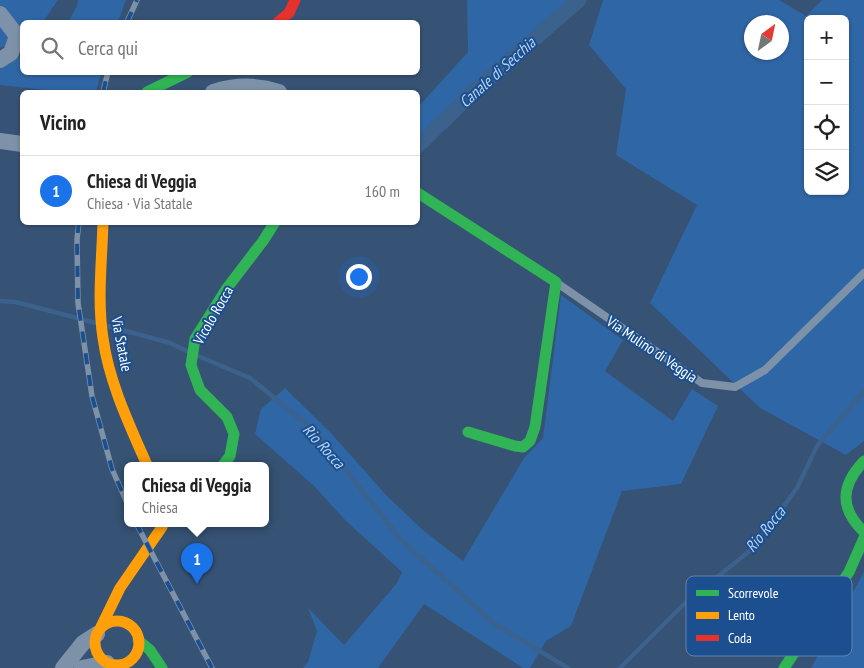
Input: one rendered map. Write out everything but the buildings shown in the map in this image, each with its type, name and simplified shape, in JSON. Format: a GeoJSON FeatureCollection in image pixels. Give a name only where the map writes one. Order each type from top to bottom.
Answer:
{"type":"FeatureCollection","features":[{"type":"Feature","properties":{"kind":"street"},"geometry":{"type":"LineString","coordinates":[[280,20],[289,12],[295,0]]}},
{"type":"Feature","properties":{"kind":"street"},"geometry":{"type":"LineString","coordinates":[[0,14],[16,36],[11,53],[0,60]]}},
{"type":"Feature","properties":{"kind":"street"},"geometry":{"type":"LineString","coordinates":[[151,90],[182,75]]}},
{"type":"Feature","properties":{"kind":"street"},"geometry":{"type":"LineString","coordinates":[[220,90],[226,88],[262,87],[272,90]]}},
{"type":"Feature","properties":{"kind":"street"},"geometry":{"type":"LineString","coordinates":[[0,141],[20,144]]}},
{"type":"Feature","properties":{"kind":"street","name":"Via Mulino di Veggia"},"geometry":{"type":"LineString","coordinates":[[420,194],[556,282]]}},
{"type":"Feature","properties":{"kind":"street","name":"Via Statale"},"geometry":{"type":"LineString","coordinates":[[103,225],[101,310],[103,337],[109,366],[130,426],[146,462]]}},
{"type":"Feature","properties":{"kind":"street","name":"Vicolo Rocca"},"geometry":{"type":"LineString","coordinates":[[225,462],[230,456],[234,434],[227,417],[200,390],[191,365],[196,339],[227,288],[273,225]]}},
{"type":"Feature","properties":{"kind":"street"},"geometry":{"type":"LineString","coordinates":[[468,432],[515,446],[523,447],[530,441],[540,403],[556,282]]}},
{"type":"Feature","properties":{"kind":"street"},"geometry":{"type":"LineString","coordinates":[[864,461],[854,471],[845,495],[851,518],[857,527],[864,532]]}},
{"type":"Feature","properties":{"kind":"street"},"geometry":{"type":"LineString","coordinates":[[107,663],[98,654],[95,641],[109,608],[134,566],[163,527]]}},
{"type":"Feature","properties":{"kind":"street"},"geometry":{"type":"LineString","coordinates":[[846,576],[864,538]]}},
{"type":"Feature","properties":{"kind":"street"},"geometry":{"type":"LineString","coordinates":[[129,599],[134,566]]}},
{"type":"Feature","properties":{"kind":"street"},"geometry":{"type":"LineString","coordinates":[[131,614],[133,629],[138,640],[150,650],[162,668]]}},
{"type":"Feature","properties":{"kind":"street"},"geometry":{"type":"LineString","coordinates":[[63,668],[83,643],[113,622],[127,624],[133,629]]}},
{"type":"Feature","properties":{"kind":"street"},"geometry":{"type":"LineString","coordinates":[[82,668],[107,663],[119,665],[130,661],[137,652],[138,640]]}},
{"type":"Feature","properties":{"kind":"street"},"geometry":{"type":"LineString","coordinates":[[784,668],[792,656]]}},
{"type":"Feature","properties":{"kind":"street"},"geometry":{"type":"LineString","coordinates":[[130,661],[140,668]]}},
{"type":"Feature","properties":{"kind":"lane","name":"Via Mulino di Veggia"},"geometry":{"type":"LineString","coordinates":[[556,282],[702,383],[735,387],[765,370],[864,273]]}},
{"type":"Feature","properties":{"kind":"shaded area"},"geometry":{"type":"Polygon","coordinates":[[[0,0],[58,0],[44,20],[20,20],[20,41],[0,48],[0,0]]]}},
{"type":"Feature","properties":{"kind":"shaded area"},"geometry":{"type":"Polygon","coordinates":[[[78,0],[126,0],[119,20],[69,20],[77,6],[78,0]]]}},
{"type":"Feature","properties":{"kind":"shaded area"},"geometry":{"type":"Polygon","coordinates":[[[467,0],[571,0],[420,138],[420,105],[468,52],[467,0]]]}},
{"type":"Feature","properties":{"kind":"shaded area"},"geometry":{"type":"Polygon","coordinates":[[[603,0],[779,0],[804,15],[804,195],[849,195],[849,15],[807,15],[822,0],[864,0],[864,441],[846,455],[760,408],[650,303],[697,205],[616,155],[626,89],[589,45],[603,0]]]}},
{"type":"Feature","properties":{"kind":"shaded area"},"geometry":{"type":"Polygon","coordinates":[[[20,57],[20,75],[100,75],[97,90],[46,90],[0,85],[0,68],[20,57]]]}},
{"type":"Feature","properties":{"kind":"shaded area"},"geometry":{"type":"Polygon","coordinates":[[[561,295],[623,340],[605,371],[673,421],[692,389],[718,406],[681,484],[622,491],[571,626],[546,641],[530,668],[523,668],[424,604],[378,668],[303,668],[308,662],[317,631],[308,608],[344,645],[397,583],[402,572],[345,520],[314,486],[255,434],[261,409],[285,388],[330,432],[387,496],[424,531],[463,561],[524,458],[543,438],[561,295]]]}},
{"type":"Feature","properties":{"kind":"shaded area"},"geometry":{"type":"Polygon","coordinates":[[[864,572],[864,668],[811,668],[818,656],[852,656],[852,594],[864,572]]]}},
{"type":"Feature","properties":{"kind":"waterway","name":"Canale di Secchia"},"geometry":{"type":"LineString","coordinates":[[420,144],[469,96],[579,0]]}},
{"type":"Feature","properties":{"kind":"waterway","name":"Rio Rocca"},"geometry":{"type":"LineString","coordinates":[[0,301],[16,302],[96,323]]}},
{"type":"Feature","properties":{"kind":"waterway","name":"Rio Rocca"},"geometry":{"type":"LineString","coordinates":[[108,326],[170,343],[187,351]]}},
{"type":"Feature","properties":{"kind":"waterway","name":"Rio Rocca"},"geometry":{"type":"LineString","coordinates":[[198,356],[250,378],[316,432],[401,540],[495,624],[568,668]]}},
{"type":"Feature","properties":{"kind":"waterway","name":"Rio Rocca"},"geometry":{"type":"LineString","coordinates":[[718,576],[752,549],[797,488],[817,446],[864,391]]}},
{"type":"Feature","properties":{"kind":"waterway","name":"Rio Rocca"},"geometry":{"type":"LineString","coordinates":[[620,668],[686,602]]}},
{"type":"Feature","properties":{"kind":"railway"},"geometry":{"type":"LineString","coordinates":[[128,20],[137,0]]}},
{"type":"Feature","properties":{"kind":"railway"},"geometry":{"type":"LineString","coordinates":[[104,90],[107,75]]}},
{"type":"Feature","properties":{"kind":"railway"},"geometry":{"type":"LineString","coordinates":[[79,225],[77,239],[78,303],[92,396],[112,469],[124,496]]}},
{"type":"Feature","properties":{"kind":"railway"},"geometry":{"type":"LineString","coordinates":[[138,527],[212,668]]}},
{"type":"Feature","properties":{"kind":"traffic: fast"},"geometry":{"type":"LineString","coordinates":[[151,90],[182,75]]}},
{"type":"Feature","properties":{"kind":"traffic: fast"},"geometry":{"type":"LineString","coordinates":[[420,194],[556,282],[535,427],[530,441],[523,447],[515,446],[468,432]]}},
{"type":"Feature","properties":{"kind":"traffic: fast"},"geometry":{"type":"LineString","coordinates":[[225,462],[230,456],[234,434],[227,417],[200,390],[191,365],[195,339],[227,288],[273,225]]}},
{"type":"Feature","properties":{"kind":"traffic: fast"},"geometry":{"type":"LineString","coordinates":[[864,461],[851,479],[846,496],[850,514],[864,532]]}},
{"type":"Feature","properties":{"kind":"traffic: fast"},"geometry":{"type":"LineString","coordinates":[[846,576],[864,538]]}},
{"type":"Feature","properties":{"kind":"traffic: fast"},"geometry":{"type":"LineString","coordinates":[[138,640],[150,650],[162,668]]}},
{"type":"Feature","properties":{"kind":"traffic: fast"},"geometry":{"type":"LineString","coordinates":[[784,668],[792,656]]}},
{"type":"Feature","properties":{"kind":"traffic: slow"},"geometry":{"type":"LineString","coordinates":[[103,225],[100,309],[103,338],[110,371],[120,403],[146,462]]}},
{"type":"Feature","properties":{"kind":"traffic: slow"},"geometry":{"type":"LineString","coordinates":[[100,629],[120,588],[162,527]]}},
{"type":"Feature","properties":{"kind":"traffic: slow"},"geometry":{"type":"LineString","coordinates":[[117,621],[129,625],[135,631],[139,643],[135,655],[129,661],[117,665],[105,661],[99,655],[95,643],[99,631],[105,625],[117,621]]}},
{"type":"Feature","properties":{"kind":"traffic: jam"},"geometry":{"type":"LineString","coordinates":[[280,20],[289,13],[295,0]]}},
{"type":"Feature","properties":{"kind":"place","name":"Chiesa di Veggia"},"geometry":{"type":"Point","coordinates":[197,584]}}]}
